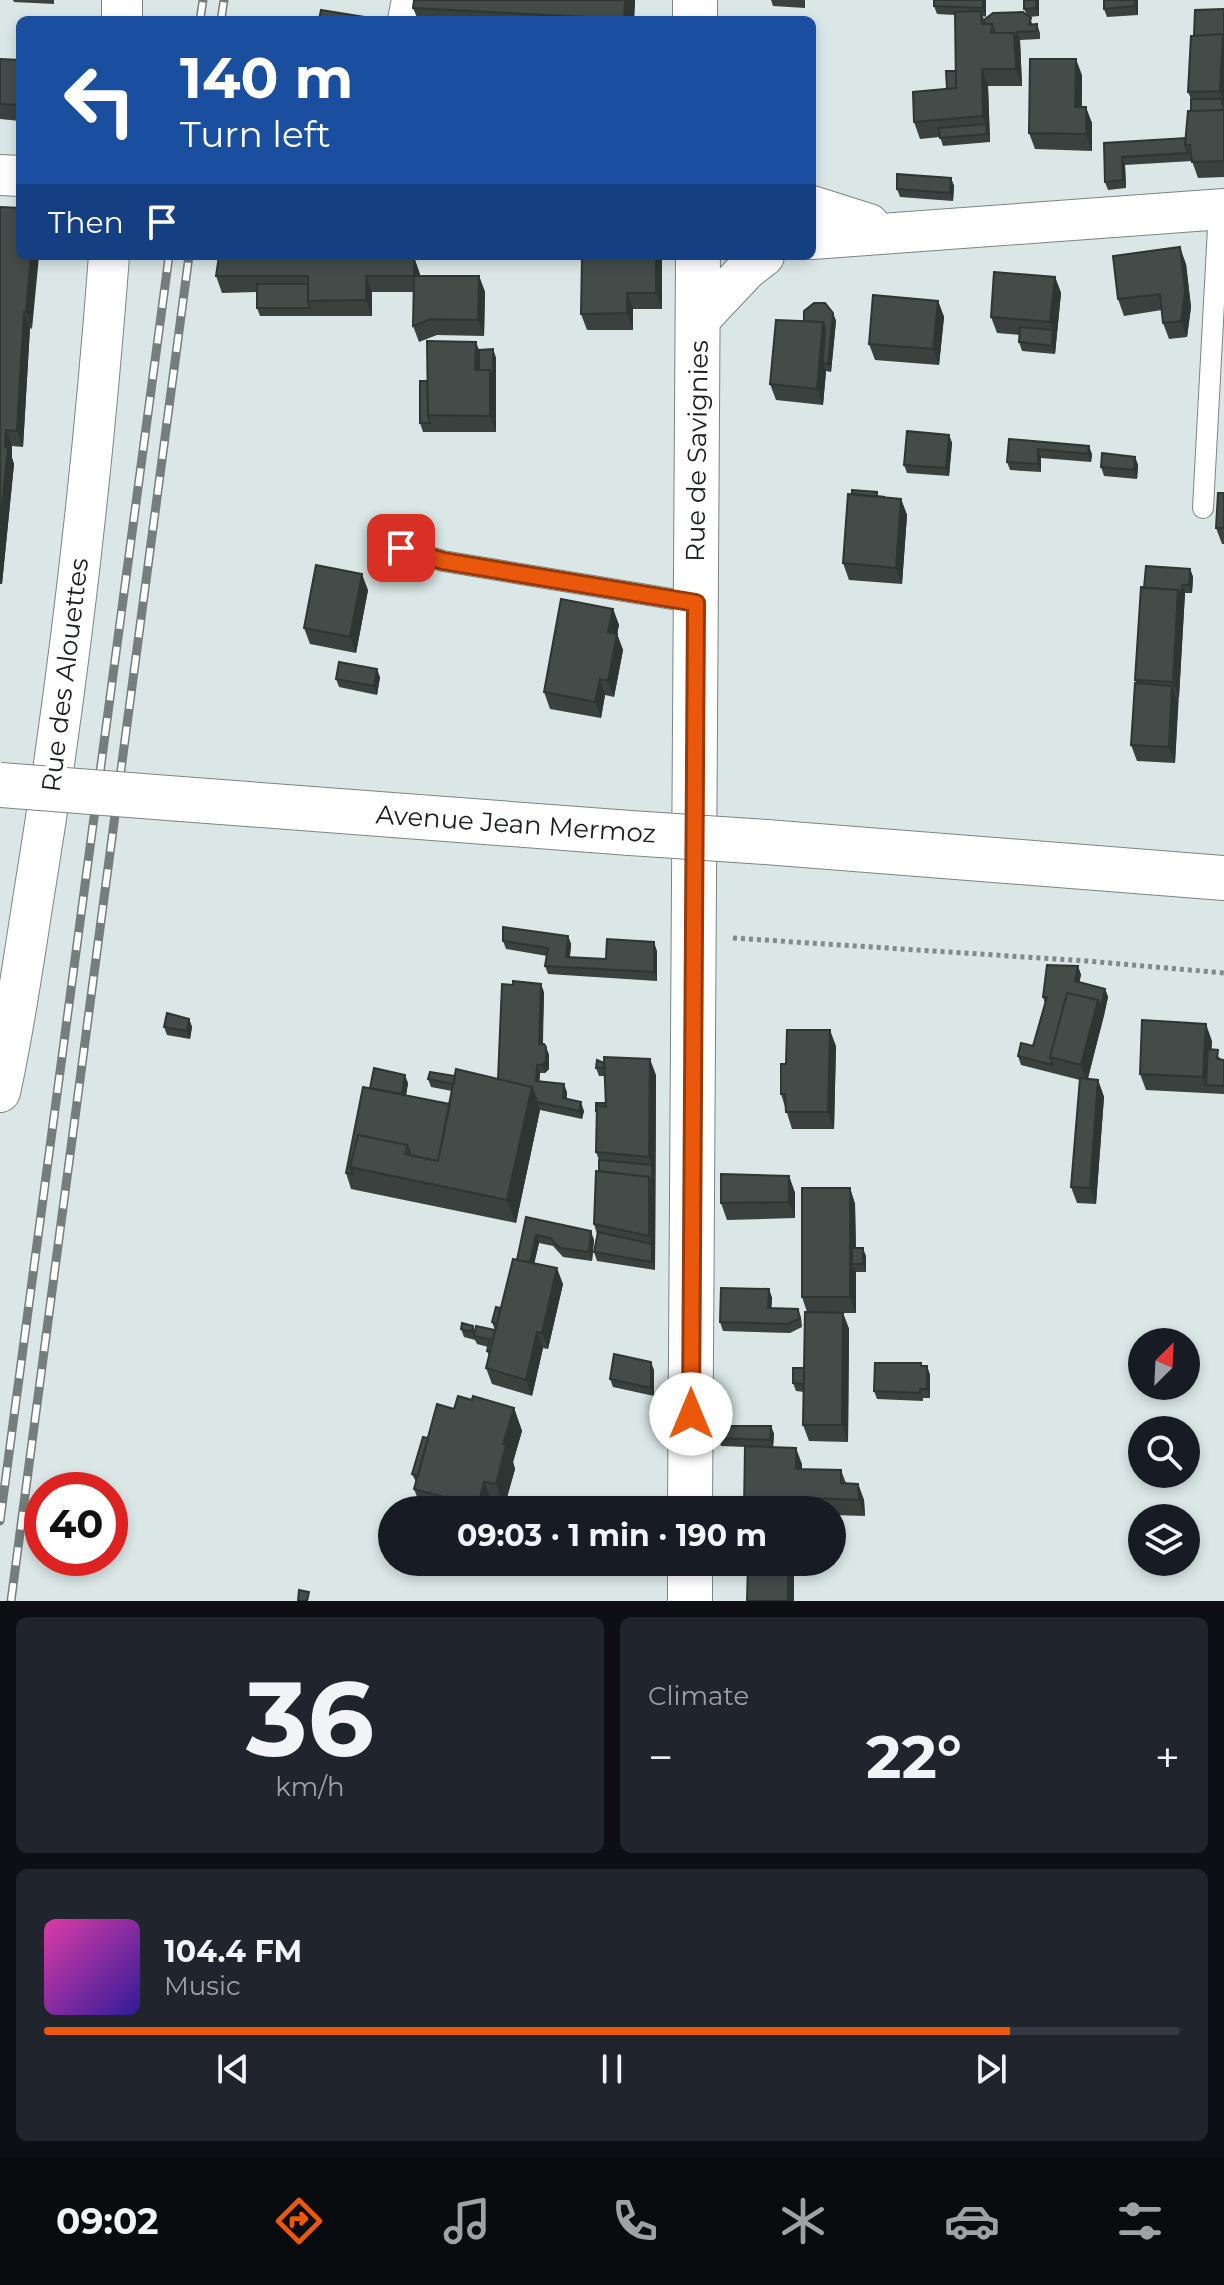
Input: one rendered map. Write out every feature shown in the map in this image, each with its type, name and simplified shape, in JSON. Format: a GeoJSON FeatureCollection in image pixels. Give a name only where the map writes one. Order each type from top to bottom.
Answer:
{"type":"FeatureCollection","features":[{"type":"Feature","properties":{"kind":"street"},"geometry":{"type":"LineString","coordinates":[[816,207],[857,222],[928,231]]}},
{"type":"Feature","properties":{"kind":"street"},"geometry":{"type":"LineString","coordinates":[[816,239],[1222,209]]}},
{"type":"Feature","properties":{"kind":"street","name":"Rue des Alouettes"},"geometry":{"type":"LineString","coordinates":[[0,1092],[40,854],[69,654],[94,435],[109,260]]}},
{"type":"Feature","properties":{"kind":"street","name":"Rue de Savignies"},"geometry":{"type":"LineString","coordinates":[[690,1496],[698,260]]}},
{"type":"Feature","properties":{"kind":"street"},"geometry":{"type":"LineString","coordinates":[[698,321],[759,260]]}},
{"type":"Feature","properties":{"kind":"street","name":"Avenue Jean Mermoz"},"geometry":{"type":"LineString","coordinates":[[0,785],[1224,878]]}},
{"type":"Feature","properties":{"kind":"street"},"geometry":{"type":"LineString","coordinates":[[690,1576],[690,1601]]}},
{"type":"Feature","properties":{"kind":"lane"},"geometry":{"type":"LineString","coordinates":[[1203,508],[1222,209]]}},
{"type":"Feature","properties":{"kind":"lane"},"geometry":{"type":"LineString","coordinates":[[401,548],[443,561],[696,603]]}},
{"type":"Feature","properties":{"kind":"path"},"geometry":{"type":"LineString","coordinates":[[692,936],[1087,961],[1224,973]]}},
{"type":"Feature","properties":{"kind":"building"},"geometry":{"type":"Polygon","coordinates":[[[414,0],[625,0],[624,16],[413,8],[414,0]]]}},
{"type":"Feature","properties":{"kind":"building"},"geometry":{"type":"Polygon","coordinates":[[[934,0],[983,0],[983,8],[934,6],[934,0]]]}},
{"type":"Feature","properties":{"kind":"building"},"geometry":{"type":"Polygon","coordinates":[[[1024,0],[1036,0],[1036,8],[1024,9],[1024,0]]]}},
{"type":"Feature","properties":{"kind":"building"},"geometry":{"type":"Polygon","coordinates":[[[1104,0],[1135,0],[1135,6],[1104,9],[1104,0]]]}},
{"type":"Feature","properties":{"kind":"building"},"geometry":{"type":"Polygon","coordinates":[[[1224,9],[1224,35],[1194,36],[1195,10],[1224,9]]]}},
{"type":"Feature","properties":{"kind":"building"},"geometry":{"type":"Polygon","coordinates":[[[321,10],[358,16],[320,16],[321,10]]]}},
{"type":"Feature","properties":{"kind":"building"},"geometry":{"type":"Polygon","coordinates":[[[981,11],[982,24],[992,24],[991,33],[1014,33],[1016,69],[982,69],[983,116],[914,122],[913,92],[956,88],[955,12],[981,11]]]}},
{"type":"Feature","properties":{"kind":"building"},"geometry":{"type":"Polygon","coordinates":[[[1023,12],[1031,18],[1029,25],[1037,24],[1037,31],[1017,32],[1017,41],[1014,33],[995,33],[992,24],[985,24],[984,20],[993,13],[1023,12]]]}},
{"type":"Feature","properties":{"kind":"building"},"geometry":{"type":"Polygon","coordinates":[[[1223,34],[1220,91],[1188,92],[1191,36],[1223,34]]]}},
{"type":"Feature","properties":{"kind":"building"},"geometry":{"type":"Polygon","coordinates":[[[0,59],[16,60],[16,105],[0,104],[0,59]]]}},
{"type":"Feature","properties":{"kind":"building"},"geometry":{"type":"Polygon","coordinates":[[[1030,59],[1076,59],[1075,107],[1086,107],[1086,134],[1029,133],[1030,59]]]}},
{"type":"Feature","properties":{"kind":"building"},"geometry":{"type":"Polygon","coordinates":[[[946,71],[956,71],[956,88],[947,89],[946,71]]]}},
{"type":"Feature","properties":{"kind":"building"},"geometry":{"type":"Polygon","coordinates":[[[1191,99],[1222,99],[1224,110],[1191,111],[1191,99]]]}},
{"type":"Feature","properties":{"kind":"building"},"geometry":{"type":"Polygon","coordinates":[[[1224,110],[1224,161],[1192,162],[1190,145],[1185,145],[1188,111],[1224,110]]]}},
{"type":"Feature","properties":{"kind":"building"},"geometry":{"type":"Polygon","coordinates":[[[986,124],[987,134],[940,138],[939,128],[986,124]]]}},
{"type":"Feature","properties":{"kind":"building"},"geometry":{"type":"Polygon","coordinates":[[[1186,138],[1188,153],[1122,157],[1123,180],[1105,182],[1104,143],[1186,138]]]}},
{"type":"Feature","properties":{"kind":"building"},"geometry":{"type":"Polygon","coordinates":[[[897,174],[951,178],[950,193],[897,189],[897,174]]]}},
{"type":"Feature","properties":{"kind":"building"},"geometry":{"type":"Polygon","coordinates":[[[0,207],[16,208],[16,260],[31,260],[24,312],[17,431],[6,430],[5,447],[8,448],[0,526],[0,207]]]}},
{"type":"Feature","properties":{"kind":"building"},"geometry":{"type":"Polygon","coordinates":[[[1180,247],[1185,291],[1181,321],[1163,323],[1160,294],[1118,299],[1113,256],[1180,247]]]}},
{"type":"Feature","properties":{"kind":"building"},"geometry":{"type":"Polygon","coordinates":[[[218,260],[414,260],[414,276],[366,276],[366,300],[308,301],[308,276],[216,276],[218,260]]]}},
{"type":"Feature","properties":{"kind":"building"},"geometry":{"type":"Polygon","coordinates":[[[582,260],[656,260],[656,293],[627,293],[627,313],[581,314],[582,260]]]}},
{"type":"Feature","properties":{"kind":"building"},"geometry":{"type":"Polygon","coordinates":[[[994,272],[1055,277],[1050,322],[991,317],[994,272]]]}},
{"type":"Feature","properties":{"kind":"building"},"geometry":{"type":"Polygon","coordinates":[[[414,276],[479,276],[478,320],[431,319],[413,326],[414,276]]]}},
{"type":"Feature","properties":{"kind":"building"},"geometry":{"type":"Polygon","coordinates":[[[257,284],[308,284],[310,308],[257,308],[257,284]]]}},
{"type":"Feature","properties":{"kind":"building"},"geometry":{"type":"Polygon","coordinates":[[[873,295],[938,301],[933,349],[869,344],[873,295]]]}},
{"type":"Feature","properties":{"kind":"building"},"geometry":{"type":"Polygon","coordinates":[[[814,303],[825,303],[833,313],[828,364],[823,363],[823,322],[804,321],[804,311],[814,303]]]}},
{"type":"Feature","properties":{"kind":"building"},"geometry":{"type":"Polygon","coordinates":[[[776,320],[823,322],[817,389],[770,384],[776,320]]]}},
{"type":"Feature","properties":{"kind":"building"},"geometry":{"type":"Polygon","coordinates":[[[1020,327],[1053,330],[1052,346],[1019,342],[1020,327]]]}},
{"type":"Feature","properties":{"kind":"building"},"geometry":{"type":"Polygon","coordinates":[[[427,341],[476,342],[475,370],[490,370],[490,416],[428,415],[427,341]]]}},
{"type":"Feature","properties":{"kind":"building"},"geometry":{"type":"Polygon","coordinates":[[[493,349],[493,377],[490,370],[479,370],[479,350],[493,349]]]}},
{"type":"Feature","properties":{"kind":"building"},"geometry":{"type":"Polygon","coordinates":[[[420,381],[427,381],[430,423],[420,423],[420,381]]]}},
{"type":"Feature","properties":{"kind":"building"},"geometry":{"type":"Polygon","coordinates":[[[907,431],[949,435],[946,468],[904,465],[907,431]]]}},
{"type":"Feature","properties":{"kind":"building"},"geometry":{"type":"Polygon","coordinates":[[[1009,439],[1089,446],[1088,454],[1038,449],[1038,464],[1007,462],[1009,439]]]}},
{"type":"Feature","properties":{"kind":"building"},"geometry":{"type":"Polygon","coordinates":[[[1102,453],[1135,457],[1134,470],[1101,467],[1102,453]]]}},
{"type":"Feature","properties":{"kind":"building"},"geometry":{"type":"Polygon","coordinates":[[[852,490],[877,492],[877,496],[885,497],[852,494],[852,490]]]}},
{"type":"Feature","properties":{"kind":"building"},"geometry":{"type":"Polygon","coordinates":[[[1218,493],[1224,493],[1224,528],[1216,528],[1218,493]]]}},
{"type":"Feature","properties":{"kind":"building"},"geometry":{"type":"Polygon","coordinates":[[[848,494],[901,499],[896,568],[843,563],[848,494]]]}},
{"type":"Feature","properties":{"kind":"building"},"geometry":{"type":"Polygon","coordinates":[[[316,565],[362,574],[350,637],[304,628],[316,565]]]}},
{"type":"Feature","properties":{"kind":"building"},"geometry":{"type":"Polygon","coordinates":[[[1146,566],[1190,569],[1189,585],[1182,585],[1181,598],[1178,590],[1144,588],[1146,566]]]}},
{"type":"Feature","properties":{"kind":"building"},"geometry":{"type":"Polygon","coordinates":[[[1141,587],[1178,590],[1173,682],[1135,680],[1141,587]]]}},
{"type":"Feature","properties":{"kind":"building"},"geometry":{"type":"Polygon","coordinates":[[[561,599],[613,609],[608,632],[617,634],[608,681],[600,679],[595,702],[544,692],[561,599]]]}},
{"type":"Feature","properties":{"kind":"building"},"geometry":{"type":"Polygon","coordinates":[[[339,662],[377,669],[374,686],[336,679],[339,662]]]}},
{"type":"Feature","properties":{"kind":"building"},"geometry":{"type":"Polygon","coordinates":[[[1135,683],[1172,686],[1169,747],[1131,745],[1135,683]]]}},
{"type":"Feature","properties":{"kind":"building"},"geometry":{"type":"Polygon","coordinates":[[[503,927],[568,936],[566,957],[606,959],[607,939],[654,942],[654,972],[545,966],[548,948],[503,941],[503,927]]]}},
{"type":"Feature","properties":{"kind":"building"},"geometry":{"type":"Polygon","coordinates":[[[1047,965],[1078,966],[1075,981],[1105,989],[1101,1008],[1098,1000],[1067,993],[1050,1057],[1053,1065],[1018,1056],[1021,1043],[1033,1046],[1047,997],[1043,997],[1047,965]]]}},
{"type":"Feature","properties":{"kind":"building"},"geometry":{"type":"Polygon","coordinates":[[[513,981],[541,984],[539,1044],[546,1047],[546,1061],[537,1065],[536,1081],[564,1084],[563,1098],[581,1102],[579,1111],[537,1102],[532,1087],[498,1079],[502,984],[513,985],[513,981]]]}},
{"type":"Feature","properties":{"kind":"building"},"geometry":{"type":"Polygon","coordinates":[[[1067,993],[1098,1000],[1081,1065],[1050,1057],[1067,993]]]}},
{"type":"Feature","properties":{"kind":"building"},"geometry":{"type":"Polygon","coordinates":[[[167,1013],[189,1019],[187,1031],[164,1027],[167,1013]]]}},
{"type":"Feature","properties":{"kind":"building"},"geometry":{"type":"Polygon","coordinates":[[[1142,1020],[1206,1024],[1203,1077],[1140,1074],[1142,1020]]]}},
{"type":"Feature","properties":{"kind":"building"},"geometry":{"type":"Polygon","coordinates":[[[787,1030],[830,1030],[828,1112],[786,1112],[785,1094],[781,1094],[781,1064],[786,1064],[787,1030]]]}},
{"type":"Feature","properties":{"kind":"building"},"geometry":{"type":"Polygon","coordinates":[[[1208,1049],[1218,1050],[1217,1059],[1224,1060],[1224,1086],[1206,1085],[1208,1049]]]}},
{"type":"Feature","properties":{"kind":"building"},"geometry":{"type":"Polygon","coordinates":[[[604,1057],[650,1059],[649,1157],[596,1152],[597,1105],[606,1107],[604,1057]]]}},
{"type":"Feature","properties":{"kind":"building"},"geometry":{"type":"Polygon","coordinates":[[[597,1060],[604,1063],[605,1068],[596,1068],[597,1060]]]}},
{"type":"Feature","properties":{"kind":"building"},"geometry":{"type":"Polygon","coordinates":[[[374,1068],[405,1075],[402,1094],[370,1088],[374,1068]]]}},
{"type":"Feature","properties":{"kind":"building"},"geometry":{"type":"Polygon","coordinates":[[[456,1069],[532,1087],[507,1200],[350,1167],[358,1135],[407,1145],[405,1154],[438,1161],[456,1069]]]}},
{"type":"Feature","properties":{"kind":"building"},"geometry":{"type":"Polygon","coordinates":[[[430,1072],[455,1076],[454,1084],[428,1079],[430,1072]]]}},
{"type":"Feature","properties":{"kind":"building"},"geometry":{"type":"Polygon","coordinates":[[[1080,1078],[1098,1080],[1090,1188],[1071,1187],[1080,1078]]]}},
{"type":"Feature","properties":{"kind":"building"},"geometry":{"type":"Polygon","coordinates":[[[363,1087],[450,1104],[438,1161],[409,1155],[407,1145],[358,1135],[350,1167],[353,1174],[346,1173],[363,1087]]]}},
{"type":"Feature","properties":{"kind":"building"},"geometry":{"type":"Polygon","coordinates":[[[599,1160],[652,1165],[652,1185],[649,1177],[599,1171],[599,1160]]]}},
{"type":"Feature","properties":{"kind":"building"},"geometry":{"type":"Polygon","coordinates":[[[596,1171],[649,1177],[649,1236],[594,1224],[596,1171]]]}},
{"type":"Feature","properties":{"kind":"building"},"geometry":{"type":"Polygon","coordinates":[[[721,1174],[789,1176],[789,1202],[721,1203],[721,1174]]]}},
{"type":"Feature","properties":{"kind":"building"},"geometry":{"type":"Polygon","coordinates":[[[802,1188],[850,1188],[850,1297],[802,1297],[802,1188]]]}},
{"type":"Feature","properties":{"kind":"building"},"geometry":{"type":"Polygon","coordinates":[[[526,1217],[591,1231],[589,1252],[560,1248],[550,1238],[536,1235],[530,1262],[517,1260],[526,1217]]]}},
{"type":"Feature","properties":{"kind":"building"},"geometry":{"type":"Polygon","coordinates":[[[598,1232],[652,1244],[652,1262],[594,1252],[598,1232]]]}},
{"type":"Feature","properties":{"kind":"building"},"geometry":{"type":"Polygon","coordinates":[[[852,1248],[863,1248],[863,1264],[852,1264],[852,1248]]]}},
{"type":"Feature","properties":{"kind":"building"},"geometry":{"type":"Polygon","coordinates":[[[513,1259],[557,1268],[542,1333],[537,1332],[526,1380],[486,1368],[513,1259]]]}},
{"type":"Feature","properties":{"kind":"building"},"geometry":{"type":"Polygon","coordinates":[[[721,1288],[769,1289],[768,1308],[798,1309],[799,1319],[787,1324],[720,1322],[721,1288]]]}},
{"type":"Feature","properties":{"kind":"building"},"geometry":{"type":"Polygon","coordinates":[[[496,1307],[500,1308],[497,1324],[492,1322],[496,1307]]]}},
{"type":"Feature","properties":{"kind":"building"},"geometry":{"type":"Polygon","coordinates":[[[805,1312],[843,1313],[842,1425],[803,1425],[805,1312]]]}},
{"type":"Feature","properties":{"kind":"building"},"geometry":{"type":"Polygon","coordinates":[[[462,1323],[473,1326],[472,1332],[461,1329],[462,1323]]]}},
{"type":"Feature","properties":{"kind":"building"},"geometry":{"type":"Polygon","coordinates":[[[476,1326],[495,1330],[490,1352],[487,1351],[490,1339],[474,1336],[476,1326]]]}},
{"type":"Feature","properties":{"kind":"building"},"geometry":{"type":"Polygon","coordinates":[[[614,1354],[651,1362],[651,1388],[610,1379],[614,1354]]]}},
{"type":"Feature","properties":{"kind":"building"},"geometry":{"type":"Polygon","coordinates":[[[875,1363],[921,1363],[921,1366],[927,1366],[927,1389],[920,1389],[920,1393],[874,1391],[875,1363]]]}},
{"type":"Feature","properties":{"kind":"building"},"geometry":{"type":"Polygon","coordinates":[[[793,1368],[804,1368],[804,1384],[793,1383],[793,1368]]]}},
{"type":"Feature","properties":{"kind":"building"},"geometry":{"type":"Polygon","coordinates":[[[458,1396],[472,1400],[473,1396],[514,1408],[503,1444],[506,1445],[496,1484],[484,1482],[480,1496],[440,1496],[414,1489],[437,1404],[454,1409],[458,1396]]]}},
{"type":"Feature","properties":{"kind":"building"},"geometry":{"type":"Polygon","coordinates":[[[718,1426],[771,1426],[770,1440],[718,1438],[718,1426]]]}},
{"type":"Feature","properties":{"kind":"building"},"geometry":{"type":"Polygon","coordinates":[[[423,1437],[428,1438],[418,1476],[412,1474],[423,1437]]]}},
{"type":"Feature","properties":{"kind":"building"},"geometry":{"type":"Polygon","coordinates":[[[745,1446],[796,1448],[796,1469],[841,1470],[841,1483],[858,1484],[859,1500],[846,1499],[846,1496],[744,1496],[745,1446]]]}},
{"type":"Feature","properties":{"kind":"building"},"geometry":{"type":"Polygon","coordinates":[[[748,1576],[788,1576],[788,1601],[747,1601],[748,1576]]]}},
{"type":"Feature","properties":{"kind":"building"},"geometry":{"type":"Polygon","coordinates":[[[299,1590],[309,1592],[307,1601],[298,1601],[299,1590]]]}},
{"type":"Feature","properties":{"kind":"railway"},"geometry":{"type":"LineString","coordinates":[[201,16],[203,0]]}},
{"type":"Feature","properties":{"kind":"railway"},"geometry":{"type":"LineString","coordinates":[[222,16],[224,0]]}},
{"type":"Feature","properties":{"kind":"railway"},"geometry":{"type":"LineString","coordinates":[[0,1521],[168,260]]}},
{"type":"Feature","properties":{"kind":"railway"},"geometry":{"type":"LineString","coordinates":[[11,1601],[188,260]]}},
{"type":"Feature","properties":{"kind":"route"},"geometry":{"type":"LineString","coordinates":[[401,548],[443,561],[696,603],[691,1414]]}}]}
